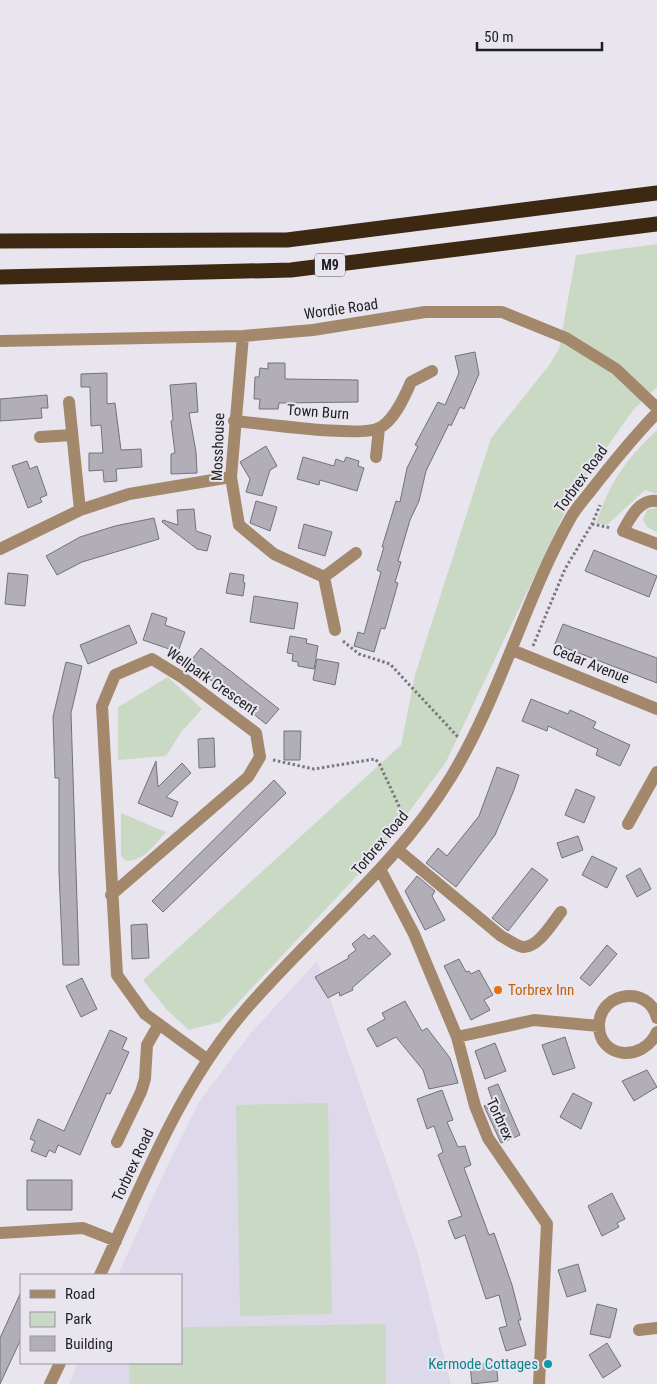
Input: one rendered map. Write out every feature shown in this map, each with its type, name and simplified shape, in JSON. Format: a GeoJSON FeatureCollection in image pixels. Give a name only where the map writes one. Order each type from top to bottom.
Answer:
{"type":"FeatureCollection","features":[{"type":"Feature","properties":{"kind":"highway","name":"M9"},"geometry":{"type":"LineString","coordinates":[[0,241],[287,240],[657,193]]}},
{"type":"Feature","properties":{"kind":"highway","name":"M9"},"geometry":{"type":"LineString","coordinates":[[0,277],[291,270],[657,224]]}},
{"type":"Feature","properties":{"kind":"street","name":"Wordie Road"},"geometry":{"type":"LineString","coordinates":[[0,341],[243,336],[313,330],[425,312],[502,312],[566,338],[616,369],[657,408]]}},
{"type":"Feature","properties":{"kind":"street","name":"Mosshouse"},"geometry":{"type":"LineString","coordinates":[[243,336],[234,421],[231,478],[239,525],[274,554],[324,577]]}},
{"type":"Feature","properties":{"kind":"street"},"geometry":{"type":"LineString","coordinates":[[376,457],[379,428],[401,407],[411,382],[432,371]]}},
{"type":"Feature","properties":{"kind":"street"},"geometry":{"type":"LineString","coordinates":[[69,402],[80,510]]}},
{"type":"Feature","properties":{"kind":"street","name":"Torbrex Road"},"geometry":{"type":"LineString","coordinates":[[100,1274],[177,1108],[208,1060],[241,1015],[381,871],[412,833],[451,778],[468,747],[542,578],[572,515],[628,443],[657,412]]}},
{"type":"Feature","properties":{"kind":"street","name":"Town Burn"},"geometry":{"type":"LineString","coordinates":[[234,421],[345,432],[379,428]]}},
{"type":"Feature","properties":{"kind":"street"},"geometry":{"type":"LineString","coordinates":[[40,437],[72,435]]}},
{"type":"Feature","properties":{"kind":"street"},"geometry":{"type":"LineString","coordinates":[[0,549],[80,510],[129,494],[231,478]]}},
{"type":"Feature","properties":{"kind":"street"},"geometry":{"type":"LineString","coordinates":[[657,501],[644,503],[632,514],[623,531],[657,544]]}},
{"type":"Feature","properties":{"kind":"street"},"geometry":{"type":"LineString","coordinates":[[335,630],[324,577],[356,553]]}},
{"type":"Feature","properties":{"kind":"street","name":"Cedar Avenue"},"geometry":{"type":"LineString","coordinates":[[512,650],[657,709]]}},
{"type":"Feature","properties":{"kind":"street","name":"Wellpark Crescent"},"geometry":{"type":"LineString","coordinates":[[208,1060],[145,1014],[117,975],[111,895],[102,706],[115,676],[152,659],[183,678],[256,733],[260,757]]}},
{"type":"Feature","properties":{"kind":"street"},"geometry":{"type":"LineString","coordinates":[[111,895],[248,777],[260,757]]}},
{"type":"Feature","properties":{"kind":"street"},"geometry":{"type":"LineString","coordinates":[[628,824],[657,772]]}},
{"type":"Feature","properties":{"kind":"street"},"geometry":{"type":"LineString","coordinates":[[398,850],[500,936],[524,947],[532,945],[561,912]]}},
{"type":"Feature","properties":{"kind":"street","name":"Torbrex"},"geometry":{"type":"LineString","coordinates":[[381,871],[414,934],[456,1038],[475,1106],[488,1138],[547,1224],[539,1384]]}},
{"type":"Feature","properties":{"kind":"street"},"geometry":{"type":"LineString","coordinates":[[657,1018],[652,1006],[645,1000],[628,995],[610,1001],[600,1016],[599,1026],[605,1042],[610,1048],[625,1054],[634,1054],[649,1046],[657,1032]]}},
{"type":"Feature","properties":{"kind":"street"},"geometry":{"type":"LineString","coordinates":[[456,1038],[534,1020],[599,1026]]}},
{"type":"Feature","properties":{"kind":"street"},"geometry":{"type":"LineString","coordinates":[[117,1142],[145,1079],[147,1045],[159,1024]]}},
{"type":"Feature","properties":{"kind":"street"},"geometry":{"type":"LineString","coordinates":[[0,1233],[83,1228],[116,1241]]}},
{"type":"Feature","properties":{"kind":"street"},"geometry":{"type":"LineString","coordinates":[[639,1330],[657,1328]]}},
{"type":"Feature","properties":{"kind":"street"},"geometry":{"type":"LineString","coordinates":[[50,1384],[60,1364]]}},
{"type":"Feature","properties":{"kind":"path"},"geometry":{"type":"LineString","coordinates":[[529,657],[565,569],[592,524],[602,498]]}},
{"type":"Feature","properties":{"kind":"path"},"geometry":{"type":"LineString","coordinates":[[592,524],[623,531]]}},
{"type":"Feature","properties":{"kind":"path"},"geometry":{"type":"LineString","coordinates":[[335,630],[344,644],[359,654],[390,664],[468,747]]}},
{"type":"Feature","properties":{"kind":"path"},"geometry":{"type":"LineString","coordinates":[[260,757],[314,769],[375,759],[379,763],[412,833]]}},
{"type":"Feature","properties":{"kind":"shaded area"},"geometry":{"type":"Polygon","coordinates":[[[317,961],[418,1254],[451,1384],[69,1384],[78,1364],[182,1364],[182,1274],[118,1274],[164,1173],[199,1102],[250,1034],[317,961]]]}},
{"type":"Feature","properties":{"kind":"green space"},"geometry":{"type":"Polygon","coordinates":[[[657,244],[657,387],[634,409],[574,493],[446,762],[380,851],[220,1022],[189,1030],[167,1010],[143,980],[401,745],[415,675],[491,438],[550,364],[559,349],[576,255],[657,244]]]}},
{"type":"Feature","properties":{"kind":"green space"},"geometry":{"type":"Polygon","coordinates":[[[657,430],[657,494],[645,490],[607,525],[596,523],[607,495],[620,472],[657,430]]]}},
{"type":"Feature","properties":{"kind":"green space"},"geometry":{"type":"Polygon","coordinates":[[[657,507],[657,532],[647,527],[643,519],[647,510],[657,507]]]}},
{"type":"Feature","properties":{"kind":"green space"},"geometry":{"type":"Polygon","coordinates":[[[168,677],[202,709],[182,731],[166,756],[118,760],[118,707],[168,677]]]}},
{"type":"Feature","properties":{"kind":"green space"},"geometry":{"type":"Polygon","coordinates":[[[121,813],[166,832],[143,855],[126,861],[121,856],[121,813]]]}},
{"type":"Feature","properties":{"kind":"green space"},"geometry":{"type":"Polygon","coordinates":[[[328,1103],[332,1314],[240,1316],[236,1105],[328,1103]]]}},
{"type":"Feature","properties":{"kind":"green space"},"geometry":{"type":"Polygon","coordinates":[[[386,1324],[386,1384],[129,1384],[129,1364],[182,1364],[182,1327],[386,1324]]]}},
{"type":"Feature","properties":{"kind":"building"},"geometry":{"type":"Polygon","coordinates":[[[475,352],[479,374],[464,409],[460,407],[451,426],[449,424],[426,471],[419,501],[410,520],[398,561],[401,562],[395,582],[398,583],[385,629],[381,628],[374,652],[354,646],[358,632],[364,634],[381,572],[377,570],[384,547],[382,547],[396,501],[400,502],[407,468],[418,446],[415,445],[438,402],[445,405],[459,373],[455,356],[475,352]]]}},
{"type":"Feature","properties":{"kind":"building"},"geometry":{"type":"Polygon","coordinates":[[[268,363],[285,363],[285,379],[358,380],[358,402],[279,403],[278,409],[259,409],[260,399],[254,399],[255,377],[259,377],[260,368],[268,369],[268,363]]]}},
{"type":"Feature","properties":{"kind":"building"},"geometry":{"type":"Polygon","coordinates":[[[107,373],[107,404],[115,403],[121,450],[141,449],[142,467],[116,469],[117,481],[104,482],[103,470],[89,471],[89,453],[103,453],[101,425],[91,426],[90,387],[81,387],[81,374],[107,373]]]}},
{"type":"Feature","properties":{"kind":"building"},"geometry":{"type":"Polygon","coordinates":[[[196,383],[198,412],[189,413],[196,452],[197,473],[171,474],[171,454],[175,453],[171,421],[173,420],[170,385],[196,383]]]}},
{"type":"Feature","properties":{"kind":"building"},"geometry":{"type":"Polygon","coordinates":[[[47,395],[48,408],[41,408],[42,418],[0,421],[0,399],[47,395]]]}},
{"type":"Feature","properties":{"kind":"building"},"geometry":{"type":"Polygon","coordinates":[[[266,446],[277,466],[270,470],[262,496],[246,492],[250,479],[240,462],[266,446]]]}},
{"type":"Feature","properties":{"kind":"building"},"geometry":{"type":"Polygon","coordinates":[[[303,457],[334,466],[336,459],[344,462],[346,457],[359,461],[358,466],[364,468],[357,491],[320,480],[319,485],[297,479],[303,457]]]}},
{"type":"Feature","properties":{"kind":"building"},"geometry":{"type":"Polygon","coordinates":[[[27,461],[30,469],[37,466],[47,495],[40,498],[42,502],[28,508],[12,466],[27,461]]]}},
{"type":"Feature","properties":{"kind":"building"},"geometry":{"type":"Polygon","coordinates":[[[256,501],[277,507],[270,531],[250,523],[256,501]]]}},
{"type":"Feature","properties":{"kind":"building"},"geometry":{"type":"Polygon","coordinates":[[[194,509],[196,531],[211,536],[207,551],[197,549],[162,522],[163,520],[178,525],[177,510],[194,509]]]}},
{"type":"Feature","properties":{"kind":"building"},"geometry":{"type":"Polygon","coordinates":[[[154,518],[159,539],[82,562],[57,575],[46,556],[80,537],[115,526],[154,518]]]}},
{"type":"Feature","properties":{"kind":"building"},"geometry":{"type":"Polygon","coordinates":[[[304,524],[332,532],[325,556],[298,548],[304,524]]]}},
{"type":"Feature","properties":{"kind":"building"},"geometry":{"type":"Polygon","coordinates":[[[594,550],[657,576],[649,597],[585,571],[594,550]]]}},
{"type":"Feature","properties":{"kind":"building"},"geometry":{"type":"Polygon","coordinates":[[[8,573],[28,575],[25,606],[5,604],[8,573]]]}},
{"type":"Feature","properties":{"kind":"building"},"geometry":{"type":"Polygon","coordinates":[[[230,573],[244,575],[243,596],[226,593],[230,573]]]}},
{"type":"Feature","properties":{"kind":"building"},"geometry":{"type":"Polygon","coordinates":[[[254,596],[298,603],[294,629],[250,622],[254,596]]]}},
{"type":"Feature","properties":{"kind":"building"},"geometry":{"type":"Polygon","coordinates":[[[152,613],[167,618],[165,625],[185,632],[178,652],[143,640],[152,613]]]}},
{"type":"Feature","properties":{"kind":"building"},"geometry":{"type":"Polygon","coordinates":[[[563,624],[657,658],[657,683],[555,644],[563,624]]]}},
{"type":"Feature","properties":{"kind":"building"},"geometry":{"type":"Polygon","coordinates":[[[129,625],[137,643],[88,664],[80,645],[129,625]]]}},
{"type":"Feature","properties":{"kind":"building"},"geometry":{"type":"Polygon","coordinates":[[[290,636],[307,639],[306,643],[318,646],[314,669],[298,666],[298,662],[292,661],[293,654],[287,653],[290,636]]]}},
{"type":"Feature","properties":{"kind":"building"},"geometry":{"type":"Polygon","coordinates":[[[201,648],[279,709],[266,724],[189,663],[201,648]]]}},
{"type":"Feature","properties":{"kind":"building"},"geometry":{"type":"Polygon","coordinates":[[[317,659],[339,663],[335,685],[313,680],[317,659]]]}},
{"type":"Feature","properties":{"kind":"building"},"geometry":{"type":"Polygon","coordinates":[[[66,662],[82,666],[71,713],[79,965],[63,965],[59,872],[59,778],[55,778],[53,717],[66,662]]]}},
{"type":"Feature","properties":{"kind":"building"},"geometry":{"type":"Polygon","coordinates":[[[531,699],[568,714],[570,710],[596,722],[593,728],[630,745],[620,766],[596,755],[598,749],[548,726],[547,731],[522,721],[531,699]]]}},
{"type":"Feature","properties":{"kind":"building"},"geometry":{"type":"Polygon","coordinates":[[[284,731],[301,731],[300,760],[284,760],[284,731]]]}},
{"type":"Feature","properties":{"kind":"building"},"geometry":{"type":"Polygon","coordinates":[[[214,738],[215,767],[199,768],[198,739],[214,738]]]}},
{"type":"Feature","properties":{"kind":"building"},"geometry":{"type":"Polygon","coordinates":[[[156,761],[158,787],[182,763],[191,773],[166,797],[178,802],[172,817],[138,803],[156,761]]]}},
{"type":"Feature","properties":{"kind":"building"},"geometry":{"type":"Polygon","coordinates":[[[497,767],[519,775],[514,790],[495,835],[456,887],[426,863],[438,848],[447,856],[479,816],[497,767]]]}},
{"type":"Feature","properties":{"kind":"building"},"geometry":{"type":"Polygon","coordinates":[[[274,780],[286,793],[163,912],[152,901],[274,780]]]}},
{"type":"Feature","properties":{"kind":"building"},"geometry":{"type":"Polygon","coordinates":[[[576,789],[595,797],[584,823],[565,815],[576,789]]]}},
{"type":"Feature","properties":{"kind":"building"},"geometry":{"type":"Polygon","coordinates":[[[578,836],[583,850],[562,858],[557,843],[578,836]]]}},
{"type":"Feature","properties":{"kind":"building"},"geometry":{"type":"Polygon","coordinates":[[[592,856],[617,868],[607,888],[582,875],[592,856]]]}},
{"type":"Feature","properties":{"kind":"building"},"geometry":{"type":"Polygon","coordinates":[[[532,868],[548,880],[508,931],[492,918],[532,868]]]}},
{"type":"Feature","properties":{"kind":"building"},"geometry":{"type":"Polygon","coordinates":[[[640,868],[651,889],[637,897],[626,876],[640,868]]]}},
{"type":"Feature","properties":{"kind":"building"},"geometry":{"type":"Polygon","coordinates":[[[417,876],[435,891],[432,896],[445,920],[425,930],[405,891],[417,876]]]}},
{"type":"Feature","properties":{"kind":"building"},"geometry":{"type":"Polygon","coordinates":[[[147,924],[149,958],[132,959],[131,925],[147,924]]]}},
{"type":"Feature","properties":{"kind":"building"},"geometry":{"type":"Polygon","coordinates":[[[364,934],[369,939],[374,935],[391,954],[352,988],[353,990],[340,996],[339,992],[328,998],[315,977],[349,958],[348,956],[356,950],[352,944],[364,934]]]}},
{"type":"Feature","properties":{"kind":"building"},"geometry":{"type":"Polygon","coordinates":[[[607,945],[617,954],[590,986],[580,978],[607,945]]]}},
{"type":"Feature","properties":{"kind":"building"},"geometry":{"type":"Polygon","coordinates":[[[459,959],[466,972],[469,971],[471,974],[479,970],[493,995],[484,1000],[490,1010],[471,1020],[444,966],[459,959]]]}},
{"type":"Feature","properties":{"kind":"building"},"geometry":{"type":"Polygon","coordinates":[[[82,978],[97,1009],[81,1017],[66,986],[82,978]]]}},
{"type":"Feature","properties":{"kind":"building"},"geometry":{"type":"Polygon","coordinates":[[[405,1001],[422,1031],[427,1028],[450,1058],[458,1083],[429,1089],[423,1070],[396,1037],[377,1047],[367,1029],[385,1019],[382,1013],[405,1001]]]}},
{"type":"Feature","properties":{"kind":"building"},"geometry":{"type":"Polygon","coordinates":[[[110,1030],[127,1038],[122,1049],[129,1052],[110,1094],[107,1093],[80,1155],[58,1145],[55,1153],[49,1150],[46,1157],[31,1151],[35,1141],[30,1139],[38,1119],[64,1131],[110,1030]]]}},
{"type":"Feature","properties":{"kind":"building"},"geometry":{"type":"Polygon","coordinates":[[[565,1037],[575,1068],[553,1075],[542,1045],[565,1037]]]}},
{"type":"Feature","properties":{"kind":"building"},"geometry":{"type":"Polygon","coordinates":[[[495,1043],[506,1071],[485,1079],[475,1051],[495,1043]]]}},
{"type":"Feature","properties":{"kind":"building"},"geometry":{"type":"Polygon","coordinates":[[[647,1070],[657,1087],[634,1101],[622,1081],[647,1070]]]}},
{"type":"Feature","properties":{"kind":"building"},"geometry":{"type":"Polygon","coordinates":[[[498,1084],[520,1135],[501,1143],[484,1106],[502,1127],[488,1088],[498,1084]]]}},
{"type":"Feature","properties":{"kind":"building"},"geometry":{"type":"Polygon","coordinates":[[[442,1090],[453,1120],[447,1122],[458,1147],[465,1146],[471,1165],[464,1168],[489,1235],[494,1233],[512,1285],[521,1320],[518,1320],[526,1345],[506,1351],[499,1328],[507,1326],[499,1295],[486,1299],[465,1235],[455,1239],[448,1221],[462,1216],[438,1155],[443,1152],[434,1126],[427,1129],[417,1099],[442,1090]]]}},
{"type":"Feature","properties":{"kind":"building"},"geometry":{"type":"Polygon","coordinates":[[[573,1093],[592,1103],[581,1129],[560,1117],[573,1093]]]}},
{"type":"Feature","properties":{"kind":"building"},"geometry":{"type":"Polygon","coordinates":[[[27,1180],[72,1180],[72,1210],[27,1210],[27,1180]]]}},
{"type":"Feature","properties":{"kind":"building"},"geometry":{"type":"Polygon","coordinates":[[[612,1193],[625,1219],[617,1223],[619,1227],[602,1236],[588,1206],[612,1193]]]}},
{"type":"Feature","properties":{"kind":"building"},"geometry":{"type":"Polygon","coordinates":[[[578,1264],[586,1291],[567,1297],[558,1270],[578,1264]]]}},
{"type":"Feature","properties":{"kind":"building"},"geometry":{"type":"Polygon","coordinates":[[[20,1294],[20,1341],[0,1384],[0,1338],[20,1294]]]}},
{"type":"Feature","properties":{"kind":"building"},"geometry":{"type":"Polygon","coordinates":[[[597,1304],[617,1309],[610,1338],[590,1334],[597,1304]]]}},
{"type":"Feature","properties":{"kind":"building"},"geometry":{"type":"Polygon","coordinates":[[[607,1343],[621,1366],[603,1378],[589,1355],[607,1343]]]}},
{"type":"Feature","properties":{"kind":"building"},"geometry":{"type":"Polygon","coordinates":[[[496,1362],[498,1381],[472,1384],[470,1366],[496,1362]]]}},
{"type":"Feature","properties":{"kind":"place","name":"Torbrex Inn"},"geometry":{"type":"Point","coordinates":[498,990]}},
{"type":"Feature","properties":{"kind":"place","name":"Kermode Cottages"},"geometry":{"type":"Point","coordinates":[548,1364]}}]}
